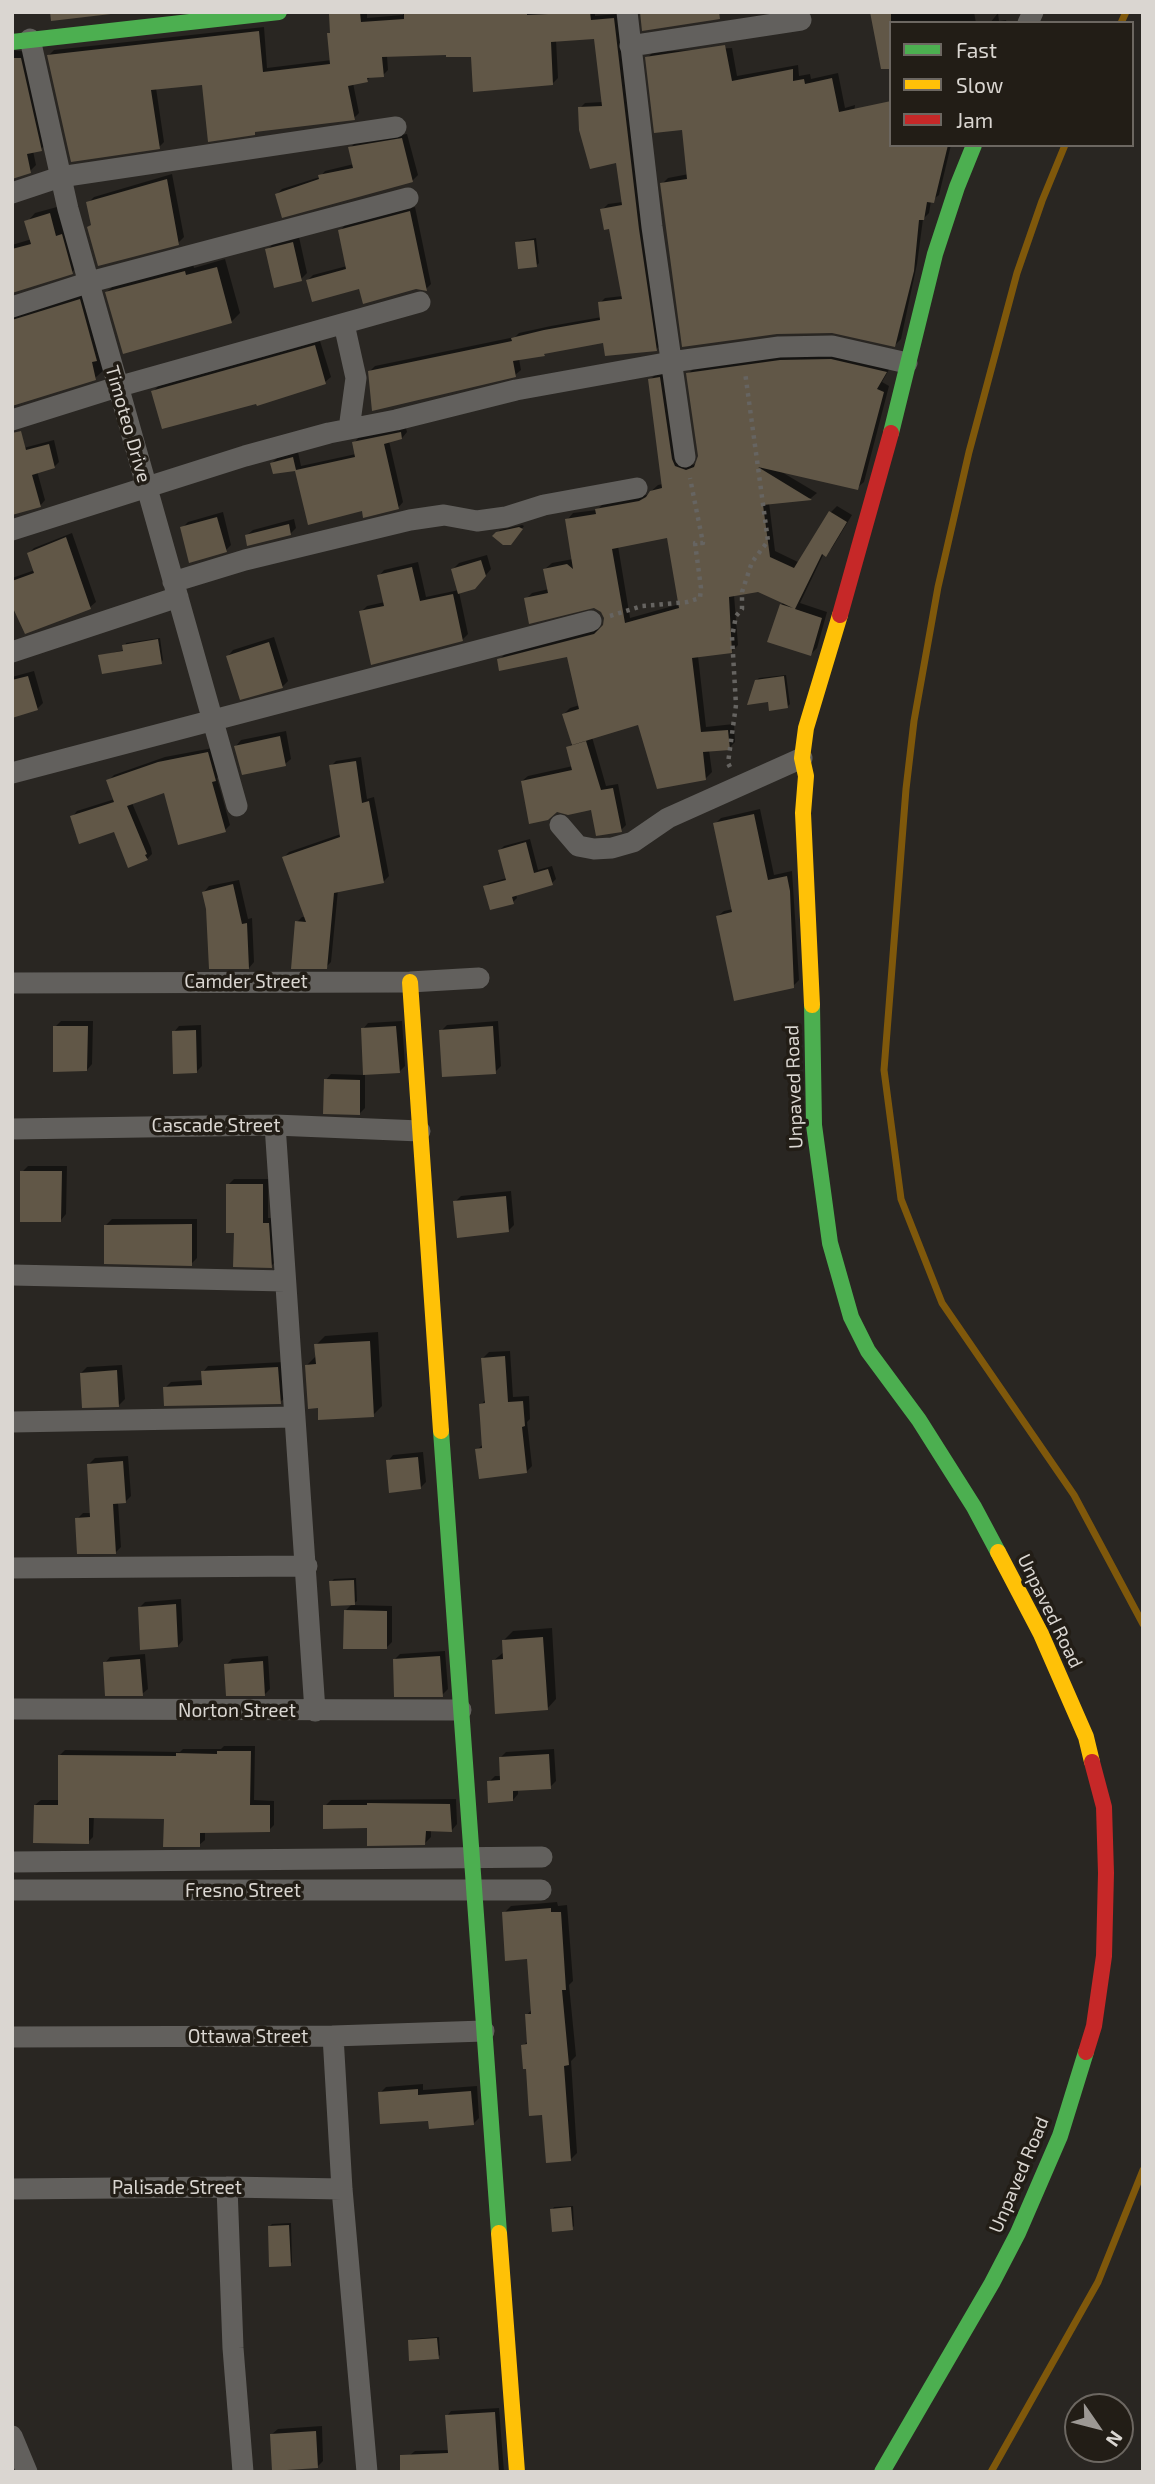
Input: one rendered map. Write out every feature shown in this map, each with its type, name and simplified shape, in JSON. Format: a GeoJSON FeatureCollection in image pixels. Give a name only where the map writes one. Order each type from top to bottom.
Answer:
{"type":"FeatureCollection","features":[{"type":"Feature","properties":{"kind":"street"},"geometry":{"type":"LineString","coordinates":[[21,40],[279,12]]}},
{"type":"Feature","properties":{"kind":"street"},"geometry":{"type":"LineString","coordinates":[[627,12],[629,46],[685,457]]}},
{"type":"Feature","properties":{"kind":"street"},"geometry":{"type":"LineString","coordinates":[[629,46],[801,20]]}},
{"type":"Feature","properties":{"kind":"street","name":"Timoteo Drive"},"geometry":{"type":"LineString","coordinates":[[21,40],[237,806]]}},
{"type":"Feature","properties":{"kind":"street"},"geometry":{"type":"LineString","coordinates":[[12,193],[60,177],[396,127]]}},
{"type":"Feature","properties":{"kind":"street","name":"Unpaved Road"},"geometry":{"type":"LineString","coordinates":[[882,2472],[992,2283],[1018,2233],[1060,2136],[1094,2026],[1104,1956],[1104,1807],[1086,1737],[1041,1634],[974,1507],[919,1419],[868,1351],[851,1317],[830,1243],[814,1125],[814,1058],[803,813],[806,776],[802,758],[806,728],[894,423],[935,254],[973,147]]}},
{"type":"Feature","properties":{"kind":"street"},"geometry":{"type":"LineString","coordinates":[[12,307],[90,282],[408,198]]}},
{"type":"Feature","properties":{"kind":"street"},"geometry":{"type":"LineString","coordinates":[[12,420],[117,387],[420,302]]}},
{"type":"Feature","properties":{"kind":"street"},"geometry":{"type":"LineString","coordinates":[[344,324],[356,378],[348,429]]}},
{"type":"Feature","properties":{"kind":"street"},"geometry":{"type":"LineString","coordinates":[[12,530],[245,456],[516,390],[671,362],[779,347],[832,346],[907,363]]}},
{"type":"Feature","properties":{"kind":"street"},"geometry":{"type":"LineString","coordinates":[[12,652],[246,560],[410,520],[444,515],[477,521],[506,517],[544,505],[637,488]]}},
{"type":"Feature","properties":{"kind":"street"},"geometry":{"type":"LineString","coordinates":[[12,772],[591,621]]}},
{"type":"Feature","properties":{"kind":"street"},"geometry":{"type":"LineString","coordinates":[[561,825],[578,846],[612,848],[633,842],[668,818],[802,758]]}},
{"type":"Feature","properties":{"kind":"street","name":"Camder Street"},"geometry":{"type":"LineString","coordinates":[[12,983],[410,982],[479,978]]}},
{"type":"Feature","properties":{"kind":"street"},"geometry":{"type":"LineString","coordinates":[[410,982],[473,1891],[517,2472]]}},
{"type":"Feature","properties":{"kind":"street"},"geometry":{"type":"LineString","coordinates":[[275,1125],[316,1711]]}},
{"type":"Feature","properties":{"kind":"street","name":"Cascade Street"},"geometry":{"type":"LineString","coordinates":[[12,1129],[275,1125],[420,1131]]}},
{"type":"Feature","properties":{"kind":"street"},"geometry":{"type":"LineString","coordinates":[[12,1275],[285,1281]]}},
{"type":"Feature","properties":{"kind":"street"},"geometry":{"type":"LineString","coordinates":[[12,1422],[295,1417]]}},
{"type":"Feature","properties":{"kind":"street"},"geometry":{"type":"LineString","coordinates":[[12,1568],[307,1566]]}},
{"type":"Feature","properties":{"kind":"street","name":"Norton Street"},"geometry":{"type":"LineString","coordinates":[[12,1709],[461,1710]]}},
{"type":"Feature","properties":{"kind":"street","name":"Fresno Street"},"geometry":{"type":"LineString","coordinates":[[12,1861],[542,1857]]}},
{"type":"Feature","properties":{"kind":"street","name":"Fresno Street"},"geometry":{"type":"LineString","coordinates":[[12,1890],[541,1890]]}},
{"type":"Feature","properties":{"kind":"street","name":"Ottawa Street"},"geometry":{"type":"LineString","coordinates":[[12,2037],[333,2036],[484,2031]]}},
{"type":"Feature","properties":{"kind":"street"},"geometry":{"type":"LineString","coordinates":[[333,2036],[341,2189],[367,2472]]}},
{"type":"Feature","properties":{"kind":"street"},"geometry":{"type":"LineString","coordinates":[[227,2187],[233,2348],[243,2472]]}},
{"type":"Feature","properties":{"kind":"street","name":"Palisade Street"},"geometry":{"type":"LineString","coordinates":[[12,2189],[341,2189]]}},
{"type":"Feature","properties":{"kind":"street"},"geometry":{"type":"LineString","coordinates":[[12,2436],[27,2472]]}},
{"type":"Feature","properties":{"kind":"path"},"geometry":{"type":"LineString","coordinates":[[736,788],[728,763],[736,705],[732,637],[736,616],[742,609],[742,592],[752,562],[768,541],[743,354]]}},
{"type":"Feature","properties":{"kind":"path"},"geometry":{"type":"LineString","coordinates":[[591,621],[642,606],[687,602],[700,598],[695,544],[703,543],[685,457]]}},
{"type":"Feature","properties":{"kind":"building"},"geometry":{"type":"Polygon","coordinates":[[[50,12],[128,12],[51,21],[50,12]]]}},
{"type":"Feature","properties":{"kind":"building"},"geometry":{"type":"Polygon","coordinates":[[[360,12],[361,22],[404,19],[404,12],[527,12],[527,15],[590,12],[591,20],[614,18],[639,229],[657,351],[605,356],[603,343],[544,354],[545,356],[513,361],[516,377],[372,411],[368,371],[512,341],[511,338],[544,330],[600,320],[598,302],[622,299],[609,229],[604,230],[600,209],[622,205],[616,163],[590,169],[579,130],[578,107],[602,106],[594,39],[551,42],[553,85],[473,92],[471,57],[382,57],[384,77],[367,78],[368,82],[348,86],[355,120],[255,132],[255,135],[208,142],[202,85],[151,90],[160,149],[71,162],[47,55],[259,31],[263,72],[330,64],[327,33],[330,33],[329,14],[360,12]]]}},
{"type":"Feature","properties":{"kind":"building"},"geometry":{"type":"Polygon","coordinates":[[[640,12],[719,12],[720,19],[642,31],[640,12]]]}},
{"type":"Feature","properties":{"kind":"building"},"geometry":{"type":"Polygon","coordinates":[[[870,12],[891,12],[889,69],[881,69],[870,12]]]}},
{"type":"Feature","properties":{"kind":"building"},"geometry":{"type":"Polygon","coordinates":[[[725,45],[732,81],[793,69],[793,81],[804,79],[805,84],[832,78],[839,112],[889,101],[889,147],[948,147],[934,203],[927,202],[924,220],[919,220],[914,271],[895,347],[832,333],[777,334],[682,347],[660,183],[687,179],[682,130],[654,133],[645,57],[725,45]]]}},
{"type":"Feature","properties":{"kind":"building"},"geometry":{"type":"Polygon","coordinates":[[[12,58],[21,58],[42,151],[27,154],[31,173],[12,179],[12,58]]]}},
{"type":"Feature","properties":{"kind":"building"},"geometry":{"type":"Polygon","coordinates":[[[402,138],[413,182],[282,218],[275,194],[319,179],[318,175],[353,168],[348,147],[402,138]]]}},
{"type":"Feature","properties":{"kind":"building"},"geometry":{"type":"Polygon","coordinates":[[[167,179],[179,245],[98,266],[87,227],[91,225],[86,202],[167,179]]]}},
{"type":"Feature","properties":{"kind":"building"},"geometry":{"type":"Polygon","coordinates":[[[410,211],[427,291],[416,289],[363,304],[359,289],[312,302],[306,280],[346,269],[338,230],[410,211]]]}},
{"type":"Feature","properties":{"kind":"building"},"geometry":{"type":"Polygon","coordinates":[[[50,213],[56,236],[62,234],[73,274],[12,293],[12,249],[31,244],[24,221],[50,213]]]}},
{"type":"Feature","properties":{"kind":"building"},"geometry":{"type":"Polygon","coordinates":[[[534,240],[537,267],[518,269],[515,242],[534,240]]]}},
{"type":"Feature","properties":{"kind":"building"},"geometry":{"type":"Polygon","coordinates":[[[293,242],[302,281],[274,288],[265,249],[293,242]]]}},
{"type":"Feature","properties":{"kind":"building"},"geometry":{"type":"Polygon","coordinates":[[[217,267],[232,323],[123,354],[105,292],[185,271],[186,275],[217,267]]]}},
{"type":"Feature","properties":{"kind":"building"},"geometry":{"type":"Polygon","coordinates":[[[80,299],[97,361],[92,362],[96,380],[12,406],[12,320],[80,299]]]}},
{"type":"Feature","properties":{"kind":"building"},"geometry":{"type":"Polygon","coordinates":[[[315,345],[326,384],[257,406],[256,404],[162,429],[151,391],[315,345]]]}},
{"type":"Feature","properties":{"kind":"building"},"geometry":{"type":"Polygon","coordinates":[[[831,359],[887,372],[877,389],[884,392],[858,490],[758,467],[812,500],[763,505],[770,557],[794,568],[829,511],[847,522],[826,557],[822,554],[795,609],[822,618],[811,656],[767,642],[780,604],[793,608],[758,592],[729,597],[732,653],[692,658],[701,732],[728,730],[730,750],[703,752],[706,780],[657,789],[638,725],[572,745],[562,714],[579,709],[567,657],[499,671],[497,659],[594,634],[603,625],[601,612],[594,608],[529,624],[524,598],[548,593],[543,569],[567,564],[573,569],[565,519],[596,514],[595,509],[639,501],[650,491],[662,488],[648,379],[660,377],[672,459],[675,466],[686,470],[694,467],[698,456],[686,373],[780,360],[831,359]],[[667,538],[612,549],[625,623],[679,608],[667,538]]]}},
{"type":"Feature","properties":{"kind":"building"},"geometry":{"type":"Polygon","coordinates":[[[21,431],[26,450],[49,444],[55,468],[32,475],[41,507],[12,515],[12,433],[21,431]]]}},
{"type":"Feature","properties":{"kind":"building"},"geometry":{"type":"Polygon","coordinates":[[[401,432],[402,439],[384,444],[399,509],[363,518],[362,511],[308,525],[295,471],[273,474],[270,463],[293,457],[296,470],[355,457],[352,442],[401,432]]]}},
{"type":"Feature","properties":{"kind":"building"},"geometry":{"type":"Polygon","coordinates":[[[217,517],[227,552],[189,563],[180,527],[217,517]]]}},
{"type":"Feature","properties":{"kind":"building"},"geometry":{"type":"Polygon","coordinates":[[[289,524],[291,535],[247,546],[245,535],[289,524]]]}},
{"type":"Feature","properties":{"kind":"building"},"geometry":{"type":"Polygon","coordinates":[[[519,527],[523,529],[511,545],[503,545],[492,536],[496,532],[519,527]]]}},
{"type":"Feature","properties":{"kind":"building"},"geometry":{"type":"Polygon","coordinates":[[[66,537],[91,609],[25,634],[12,606],[12,581],[34,573],[27,553],[66,537]]]}},
{"type":"Feature","properties":{"kind":"building"},"geometry":{"type":"Polygon","coordinates":[[[481,560],[486,576],[475,589],[458,594],[451,569],[481,560]]]}},
{"type":"Feature","properties":{"kind":"building"},"geometry":{"type":"Polygon","coordinates":[[[412,567],[420,601],[453,594],[463,641],[371,665],[359,611],[384,606],[377,575],[412,567]]]}},
{"type":"Feature","properties":{"kind":"building"},"geometry":{"type":"Polygon","coordinates":[[[158,639],[162,664],[102,674],[98,655],[123,651],[122,645],[158,639]]]}},
{"type":"Feature","properties":{"kind":"building"},"geometry":{"type":"Polygon","coordinates":[[[269,642],[283,688],[240,700],[226,656],[269,642]]]}},
{"type":"Feature","properties":{"kind":"building"},"geometry":{"type":"Polygon","coordinates":[[[28,676],[38,710],[12,718],[12,680],[28,676]]]}},
{"type":"Feature","properties":{"kind":"building"},"geometry":{"type":"Polygon","coordinates":[[[784,676],[788,708],[769,711],[768,702],[747,705],[755,680],[784,676]]]}},
{"type":"Feature","properties":{"kind":"building"},"geometry":{"type":"Polygon","coordinates":[[[280,736],[286,766],[242,775],[234,746],[280,736]]]}},
{"type":"Feature","properties":{"kind":"building"},"geometry":{"type":"Polygon","coordinates":[[[586,741],[601,790],[613,788],[622,832],[596,836],[591,810],[568,815],[557,812],[548,820],[529,824],[521,781],[572,770],[566,747],[586,741]]]}},
{"type":"Feature","properties":{"kind":"building"},"geometry":{"type":"Polygon","coordinates":[[[208,752],[216,781],[212,782],[226,832],[178,845],[164,793],[127,806],[148,860],[128,868],[114,832],[79,844],[70,816],[114,802],[106,780],[158,762],[208,752]]]}},
{"type":"Feature","properties":{"kind":"building"},"geometry":{"type":"Polygon","coordinates":[[[356,761],[362,803],[369,801],[384,883],[334,893],[327,969],[291,969],[295,921],[306,922],[282,857],[340,837],[329,765],[356,761]]]}},
{"type":"Feature","properties":{"kind":"building"},"geometry":{"type":"Polygon","coordinates":[[[754,814],[768,880],[787,876],[794,988],[734,1001],[716,916],[732,912],[713,823],[754,814]]]}},
{"type":"Feature","properties":{"kind":"building"},"geometry":{"type":"Polygon","coordinates":[[[526,842],[534,873],[548,869],[553,885],[512,897],[514,904],[490,910],[483,886],[506,880],[498,850],[526,842]]]}},
{"type":"Feature","properties":{"kind":"building"},"geometry":{"type":"Polygon","coordinates":[[[233,884],[242,924],[247,923],[249,969],[209,969],[206,909],[202,892],[233,884]]]}},
{"type":"Feature","properties":{"kind":"building"},"geometry":{"type":"Polygon","coordinates":[[[53,1026],[88,1026],[87,1071],[53,1072],[53,1026]]]}},
{"type":"Feature","properties":{"kind":"building"},"geometry":{"type":"Polygon","coordinates":[[[396,1026],[400,1073],[363,1075],[361,1028],[396,1026]]]}},
{"type":"Feature","properties":{"kind":"building"},"geometry":{"type":"Polygon","coordinates":[[[493,1026],[496,1074],[442,1077],[439,1030],[493,1026]]]}},
{"type":"Feature","properties":{"kind":"building"},"geometry":{"type":"Polygon","coordinates":[[[196,1030],[197,1073],[173,1074],[172,1031],[196,1030]]]}},
{"type":"Feature","properties":{"kind":"building"},"geometry":{"type":"Polygon","coordinates":[[[324,1079],[360,1080],[360,1115],[323,1114],[324,1079]]]}},
{"type":"Feature","properties":{"kind":"building"},"geometry":{"type":"Polygon","coordinates":[[[20,1171],[62,1171],[61,1222],[20,1222],[20,1171]]]}},
{"type":"Feature","properties":{"kind":"building"},"geometry":{"type":"Polygon","coordinates":[[[226,1184],[263,1184],[263,1223],[269,1223],[272,1268],[233,1267],[234,1233],[226,1233],[226,1184]]]}},
{"type":"Feature","properties":{"kind":"building"},"geometry":{"type":"Polygon","coordinates":[[[506,1196],[509,1232],[457,1238],[453,1201],[506,1196]]]}},
{"type":"Feature","properties":{"kind":"building"},"geometry":{"type":"Polygon","coordinates":[[[192,1224],[192,1266],[104,1264],[104,1225],[192,1224]]]}},
{"type":"Feature","properties":{"kind":"building"},"geometry":{"type":"Polygon","coordinates":[[[370,1341],[374,1417],[318,1420],[318,1408],[308,1409],[305,1365],[316,1364],[314,1344],[370,1341]]]}},
{"type":"Feature","properties":{"kind":"building"},"geometry":{"type":"Polygon","coordinates":[[[505,1356],[508,1402],[523,1401],[525,1426],[522,1427],[527,1473],[479,1479],[475,1449],[482,1448],[479,1404],[485,1403],[481,1358],[505,1356]]]}},
{"type":"Feature","properties":{"kind":"building"},"geometry":{"type":"Polygon","coordinates":[[[278,1367],[281,1404],[164,1406],[163,1387],[202,1385],[201,1371],[278,1367]]]}},
{"type":"Feature","properties":{"kind":"building"},"geometry":{"type":"Polygon","coordinates":[[[117,1370],[119,1407],[82,1408],[80,1373],[117,1370]]]}},
{"type":"Feature","properties":{"kind":"building"},"geometry":{"type":"Polygon","coordinates":[[[418,1457],[421,1489],[389,1493],[386,1460],[418,1457]]]}},
{"type":"Feature","properties":{"kind":"building"},"geometry":{"type":"Polygon","coordinates":[[[123,1461],[126,1503],[113,1504],[116,1554],[77,1554],[75,1518],[90,1517],[87,1464],[123,1461]]]}},
{"type":"Feature","properties":{"kind":"building"},"geometry":{"type":"Polygon","coordinates":[[[354,1580],[355,1605],[331,1606],[329,1581],[354,1580]]]}},
{"type":"Feature","properties":{"kind":"building"},"geometry":{"type":"Polygon","coordinates":[[[176,1604],[178,1647],[140,1650],[138,1607],[176,1604]]]}},
{"type":"Feature","properties":{"kind":"building"},"geometry":{"type":"Polygon","coordinates":[[[344,1610],[387,1611],[387,1649],[343,1649],[344,1610]]]}},
{"type":"Feature","properties":{"kind":"building"},"geometry":{"type":"Polygon","coordinates":[[[543,1637],[548,1710],[495,1714],[492,1660],[503,1659],[502,1640],[543,1637]]]}},
{"type":"Feature","properties":{"kind":"building"},"geometry":{"type":"Polygon","coordinates":[[[440,1656],[443,1697],[394,1697],[393,1659],[440,1656]]]}},
{"type":"Feature","properties":{"kind":"building"},"geometry":{"type":"Polygon","coordinates":[[[140,1659],[143,1696],[105,1696],[103,1662],[140,1659]]]}},
{"type":"Feature","properties":{"kind":"building"},"geometry":{"type":"Polygon","coordinates":[[[263,1661],[265,1696],[226,1696],[224,1664],[263,1661]]]}},
{"type":"Feature","properties":{"kind":"building"},"geometry":{"type":"Polygon","coordinates":[[[217,1751],[251,1751],[250,1805],[270,1805],[270,1832],[200,1833],[200,1847],[163,1847],[164,1819],[89,1818],[89,1844],[33,1843],[34,1805],[58,1805],[58,1755],[176,1756],[176,1753],[217,1754],[217,1751]]]}},
{"type":"Feature","properties":{"kind":"building"},"geometry":{"type":"Polygon","coordinates":[[[549,1754],[551,1789],[513,1791],[513,1801],[488,1803],[487,1781],[500,1780],[499,1757],[549,1754]]]}},
{"type":"Feature","properties":{"kind":"building"},"geometry":{"type":"Polygon","coordinates":[[[450,1804],[452,1832],[426,1831],[425,1845],[367,1846],[367,1828],[323,1829],[323,1805],[450,1804]]]}},
{"type":"Feature","properties":{"kind":"building"},"geometry":{"type":"Polygon","coordinates":[[[551,1908],[551,1912],[561,1912],[566,1990],[562,1990],[569,2065],[564,2066],[571,2161],[546,2163],[542,2115],[529,2116],[526,2069],[523,2069],[521,2045],[527,2044],[525,2014],[531,2014],[527,1959],[505,1961],[502,1912],[551,1908]]]}},
{"type":"Feature","properties":{"kind":"building"},"geometry":{"type":"Polygon","coordinates":[[[418,2089],[418,2095],[471,2091],[474,2125],[429,2129],[428,2121],[380,2124],[378,2092],[418,2089]]]}},
{"type":"Feature","properties":{"kind":"building"},"geometry":{"type":"Polygon","coordinates":[[[571,2207],[573,2230],[552,2232],[550,2209],[571,2207]]]}},
{"type":"Feature","properties":{"kind":"building"},"geometry":{"type":"Polygon","coordinates":[[[289,2225],[291,2266],[269,2267],[268,2226],[289,2225]]]}},
{"type":"Feature","properties":{"kind":"building"},"geometry":{"type":"Polygon","coordinates":[[[437,2338],[439,2359],[409,2361],[408,2340],[437,2338]]]}},
{"type":"Feature","properties":{"kind":"building"},"geometry":{"type":"Polygon","coordinates":[[[495,2412],[499,2472],[400,2472],[400,2455],[448,2453],[445,2415],[495,2412]]]}},
{"type":"Feature","properties":{"kind":"building"},"geometry":{"type":"Polygon","coordinates":[[[316,2431],[318,2468],[272,2471],[270,2434],[316,2431]]]}},
{"type":"Feature","properties":{"kind":"waterway"},"geometry":{"type":"LineString","coordinates":[[1122,21],[1126,12]]}},
{"type":"Feature","properties":{"kind":"waterway"},"geometry":{"type":"LineString","coordinates":[[1064,147],[1017,273],[969,452],[938,587],[914,721],[906,789],[884,1070],[901,1199],[942,1303],[1074,1495],[1143,1624]]}},
{"type":"Feature","properties":{"kind":"waterway"},"geometry":{"type":"LineString","coordinates":[[991,2472],[1098,2282],[1143,2170]]}},
{"type":"Feature","properties":{"kind":"traffic: fast"},"geometry":{"type":"LineString","coordinates":[[12,42],[279,12]]}},
{"type":"Feature","properties":{"kind":"traffic: fast"},"geometry":{"type":"LineString","coordinates":[[891,433],[935,254],[973,147]]}},
{"type":"Feature","properties":{"kind":"traffic: fast"},"geometry":{"type":"LineString","coordinates":[[812,1005],[814,1125],[830,1243],[851,1317],[868,1351],[919,1420],[974,1507],[998,1552]]}},
{"type":"Feature","properties":{"kind":"traffic: fast"},"geometry":{"type":"LineString","coordinates":[[441,1431],[499,2233]]}},
{"type":"Feature","properties":{"kind":"traffic: fast"},"geometry":{"type":"LineString","coordinates":[[882,2472],[992,2283],[1018,2233],[1060,2136],[1086,2052]]}},
{"type":"Feature","properties":{"kind":"traffic: slow"},"geometry":{"type":"LineString","coordinates":[[812,1005],[803,813],[806,776],[802,758],[806,728],[840,615]]}},
{"type":"Feature","properties":{"kind":"traffic: slow"},"geometry":{"type":"LineString","coordinates":[[410,982],[441,1431]]}},
{"type":"Feature","properties":{"kind":"traffic: slow"},"geometry":{"type":"LineString","coordinates":[[998,1552],[1041,1634],[1086,1737],[1092,1762]]}},
{"type":"Feature","properties":{"kind":"traffic: slow"},"geometry":{"type":"LineString","coordinates":[[499,2233],[517,2472]]}},
{"type":"Feature","properties":{"kind":"traffic: jam"},"geometry":{"type":"LineString","coordinates":[[840,615],[891,433]]}},
{"type":"Feature","properties":{"kind":"traffic: jam"},"geometry":{"type":"LineString","coordinates":[[1086,2052],[1094,2026],[1104,1956],[1106,1873],[1104,1807],[1092,1762]]}}]}
